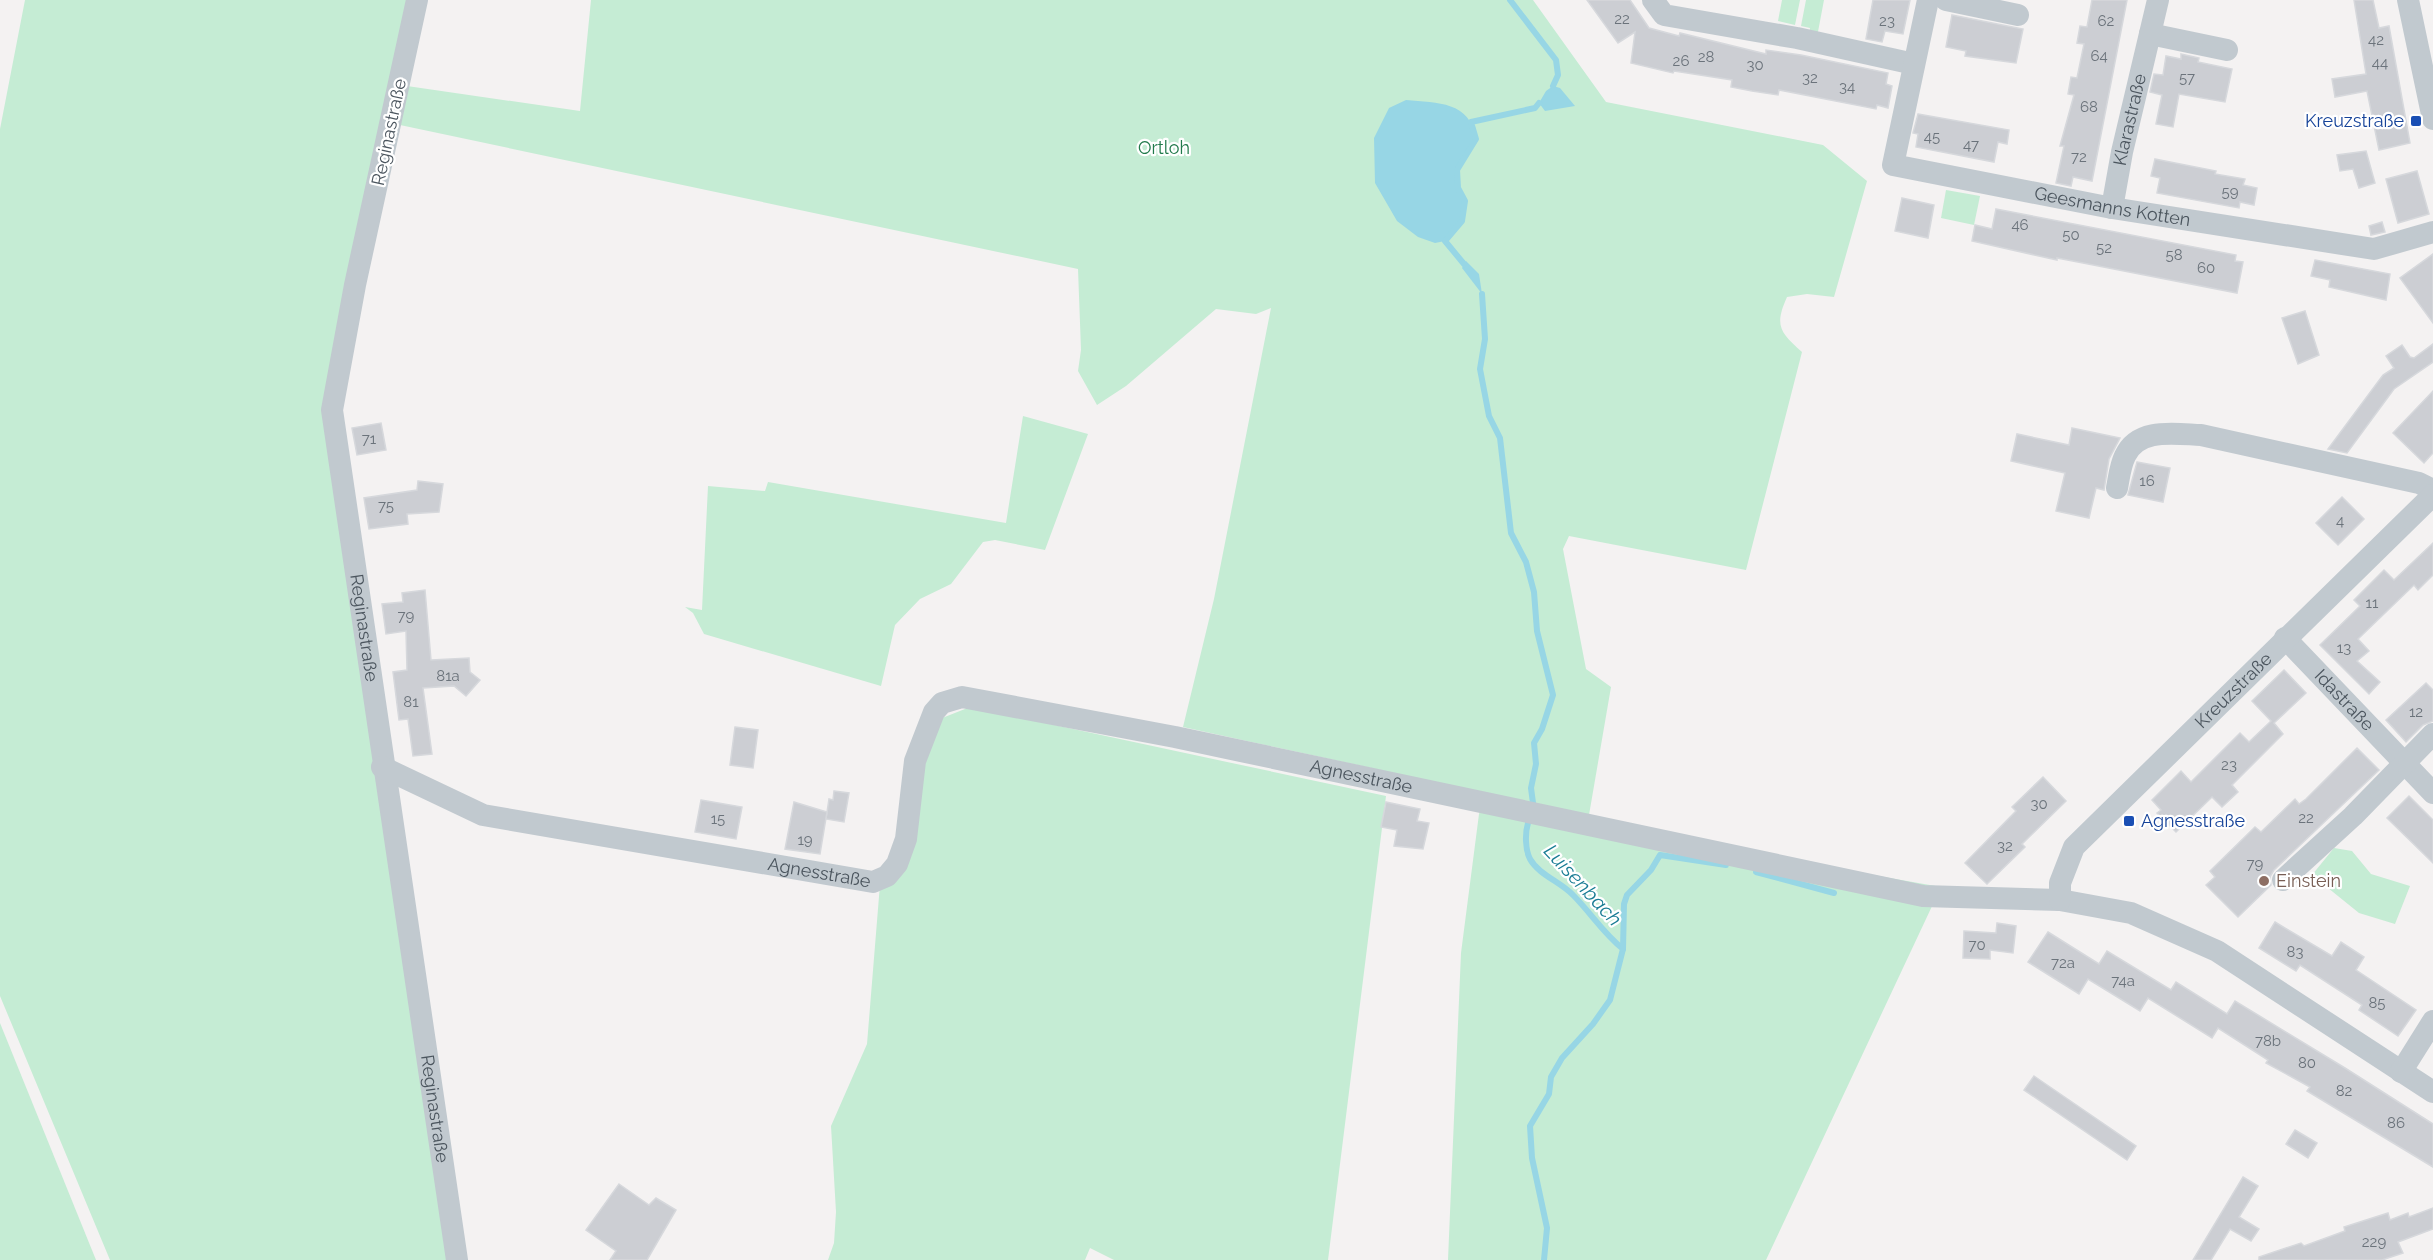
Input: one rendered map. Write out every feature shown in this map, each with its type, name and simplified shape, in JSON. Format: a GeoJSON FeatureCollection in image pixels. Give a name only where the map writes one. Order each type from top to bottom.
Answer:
{"type":"FeatureCollection","features":[{"type":"Feature","properties":{"kind":"street","name":"Reginastraße"},"geometry":{"type":"LineString","coordinates":[[417,0],[355,285],[332,410],[382,767],[457,1260]]}},
{"type":"Feature","properties":{"kind":"street"},"geometry":{"type":"LineString","coordinates":[[1653,0],[1664,15],[1797,38],[1914,64]]}},
{"type":"Feature","properties":{"kind":"street","name":"Geesmanns Kotten"},"geometry":{"type":"LineString","coordinates":[[1928,0],[1893,165],[2112,208],[2374,249],[2433,232]]}},
{"type":"Feature","properties":{"kind":"street"},"geometry":{"type":"LineString","coordinates":[[1946,0],[2018,15]]}},
{"type":"Feature","properties":{"kind":"street","name":"Klarastraße"},"geometry":{"type":"LineString","coordinates":[[2112,208],[2122,152],[2158,0]]}},
{"type":"Feature","properties":{"kind":"street"},"geometry":{"type":"LineString","coordinates":[[2408,0],[2433,119]]}},
{"type":"Feature","properties":{"kind":"street"},"geometry":{"type":"LineString","coordinates":[[2150,34],[2227,50]]}},
{"type":"Feature","properties":{"kind":"street"},"geometry":{"type":"LineString","coordinates":[[2117,488],[2126,454],[2148,435],[2163,434],[2201,435],[2419,483],[2433,490]]}},
{"type":"Feature","properties":{"kind":"street","name":"Kreuzstraße"},"geometry":{"type":"LineString","coordinates":[[2061,900],[2060,883],[2074,848],[2433,495]]}},
{"type":"Feature","properties":{"kind":"street","name":"Idastraße"},"geometry":{"type":"LineString","coordinates":[[2285,639],[2433,793]]}},
{"type":"Feature","properties":{"kind":"street","name":"Agnesstraße"},"geometry":{"type":"LineString","coordinates":[[382,767],[483,815],[873,882],[887,876],[897,864],[906,839],[915,761],[934,712],[942,703],[962,697],[1175,737],[1923,896],[2061,900],[2131,913],[2217,951],[2433,1092]]}},
{"type":"Feature","properties":{"kind":"street"},"geometry":{"type":"LineString","coordinates":[[2283,880],[2353,816],[2433,734]]}},
{"type":"Feature","properties":{"kind":"street"},"geometry":{"type":"LineString","coordinates":[[2401,1072],[2433,1021]]}},
{"type":"Feature","properties":{"kind":"green space"},"geometry":{"type":"Polygon","coordinates":[[[25,0],[413,0],[328,410],[453,1260],[110,1260],[0,996],[0,129],[25,0]]]}},
{"type":"Feature","properties":{"kind":"green space","name":"Ortloh"},"geometry":{"type":"Polygon","coordinates":[[[591,0],[1533,0],[1606,102],[1823,145],[1867,181],[1834,297],[1807,294],[1787,297],[1783,307],[1781,328],[1802,352],[1746,570],[1569,536],[1563,549],[1586,669],[1611,687],[1589,815],[1856,872],[1941,887],[1766,1260],[1448,1260],[1461,953],[1479,814],[1486,793],[1183,727],[1214,599],[1271,308],[1256,314],[1216,309],[1126,386],[1097,405],[1078,371],[1081,350],[1078,269],[400,125],[407,86],[580,111],[591,0]]]}},
{"type":"Feature","properties":{"kind":"green space"},"geometry":{"type":"Polygon","coordinates":[[[1782,0],[1800,0],[1795,25],[1778,21],[1782,0]]]}},
{"type":"Feature","properties":{"kind":"green space"},"geometry":{"type":"Polygon","coordinates":[[[1806,0],[1824,0],[1817,37],[1809,36],[1810,28],[1801,26],[1806,0]]]}},
{"type":"Feature","properties":{"kind":"green space"},"geometry":{"type":"Polygon","coordinates":[[[1946,190],[1980,196],[1974,225],[1941,218],[1946,190]]]}},
{"type":"Feature","properties":{"kind":"green space"},"geometry":{"type":"Polygon","coordinates":[[[1023,416],[1088,434],[1045,550],[995,540],[983,542],[951,584],[920,599],[895,625],[881,686],[704,634],[693,613],[685,607],[702,610],[708,486],[765,491],[768,482],[1006,523],[1023,416]]]}},
{"type":"Feature","properties":{"kind":"green space"},"geometry":{"type":"Polygon","coordinates":[[[970,707],[1386,796],[1328,1260],[1114,1260],[1090,1248],[1085,1260],[828,1260],[834,1243],[836,1212],[831,1126],[867,1044],[881,872],[898,872],[927,724],[970,707]]]}},
{"type":"Feature","properties":{"kind":"green space"},"geometry":{"type":"Polygon","coordinates":[[[2334,848],[2352,851],[2371,874],[2410,886],[2395,924],[2359,913],[2312,875],[2334,848]]]}},
{"type":"Feature","properties":{"kind":"green space"},"geometry":{"type":"Polygon","coordinates":[[[0,1023],[96,1260],[0,1260],[0,1023]]]}},
{"type":"Feature","properties":{"kind":"water"},"geometry":{"type":"Polygon","coordinates":[[[1553,86],[1560,88],[1575,106],[1545,111],[1539,103],[1546,91],[1553,86]]]}},
{"type":"Feature","properties":{"kind":"water"},"geometry":{"type":"Polygon","coordinates":[[[1406,100],[1451,106],[1467,117],[1473,127],[1476,139],[1457,170],[1458,188],[1465,201],[1462,221],[1445,241],[1435,243],[1418,237],[1397,221],[1375,183],[1374,138],[1389,108],[1406,100]]]}},
{"type":"Feature","properties":{"kind":"water"},"geometry":{"type":"Polygon","coordinates":[[[1466,261],[1479,274],[1482,294],[1462,268],[1466,261]]]}},
{"type":"Feature","properties":{"kind":"building"},"geometry":{"type":"Polygon","coordinates":[[[1587,0],[1630,0],[1649,28],[1679,36],[1680,33],[1766,54],[1766,50],[1801,55],[1888,73],[1886,84],[1892,86],[1888,108],[1877,105],[1876,109],[1779,90],[1778,95],[1752,91],[1731,87],[1732,80],[1674,71],[1673,73],[1631,63],[1635,32],[1618,43],[1587,0]]]}},
{"type":"Feature","properties":{"kind":"building"},"geometry":{"type":"Polygon","coordinates":[[[1873,0],[1910,0],[1903,34],[1885,31],[1882,42],[1866,39],[1873,0]]]}},
{"type":"Feature","properties":{"kind":"building"},"geometry":{"type":"Polygon","coordinates":[[[2092,0],[2127,0],[2092,181],[2073,177],[2071,186],[2056,183],[2064,146],[2060,146],[2074,95],[2068,94],[2071,77],[2077,78],[2084,44],[2077,43],[2080,26],[2087,27],[2092,0]]]}},
{"type":"Feature","properties":{"kind":"building"},"geometry":{"type":"Polygon","coordinates":[[[2354,0],[2373,0],[2379,28],[2389,26],[2410,143],[2379,150],[2367,91],[2335,97],[2332,79],[2366,74],[2354,0]]]}},
{"type":"Feature","properties":{"kind":"building"},"geometry":{"type":"Polygon","coordinates":[[[1952,15],[2023,29],[2016,63],[1965,56],[1966,51],[1946,47],[1952,15]]]}},
{"type":"Feature","properties":{"kind":"building"},"geometry":{"type":"Polygon","coordinates":[[[2181,54],[2199,58],[2198,62],[2232,69],[2225,102],[2179,94],[2173,127],[2156,124],[2162,95],[2150,92],[2154,74],[2163,75],[2166,56],[2181,59],[2181,54]]]}},
{"type":"Feature","properties":{"kind":"building"},"geometry":{"type":"Polygon","coordinates":[[[1918,114],[2009,130],[2007,144],[1998,142],[1994,162],[1916,147],[1918,134],[1913,133],[1918,114]]]}},
{"type":"Feature","properties":{"kind":"building"},"geometry":{"type":"Polygon","coordinates":[[[2366,151],[2375,183],[2359,188],[2353,169],[2340,171],[2337,155],[2366,151]]]}},
{"type":"Feature","properties":{"kind":"building"},"geometry":{"type":"Polygon","coordinates":[[[2155,159],[2245,179],[2243,185],[2257,188],[2254,205],[2240,202],[2239,208],[2157,193],[2160,178],[2151,176],[2155,159]]]}},
{"type":"Feature","properties":{"kind":"building"},"geometry":{"type":"Polygon","coordinates":[[[2417,171],[2429,214],[2398,223],[2386,179],[2417,171]]]}},
{"type":"Feature","properties":{"kind":"building"},"geometry":{"type":"Polygon","coordinates":[[[1902,198],[1934,205],[1928,238],[1895,231],[1902,198]]]}},
{"type":"Feature","properties":{"kind":"building"},"geometry":{"type":"Polygon","coordinates":[[[1996,209],[2236,255],[2235,261],[2243,262],[2237,293],[2057,258],[2057,260],[1972,241],[1975,225],[1992,229],[1996,209]]]}},
{"type":"Feature","properties":{"kind":"building"},"geometry":{"type":"Polygon","coordinates":[[[2382,222],[2385,232],[2371,235],[2369,226],[2382,222]]]}},
{"type":"Feature","properties":{"kind":"building"},"geometry":{"type":"Polygon","coordinates":[[[2433,254],[2433,323],[2400,278],[2433,254]]]}},
{"type":"Feature","properties":{"kind":"building"},"geometry":{"type":"Polygon","coordinates":[[[2315,260],[2390,274],[2386,300],[2329,287],[2330,280],[2311,276],[2315,260]]]}},
{"type":"Feature","properties":{"kind":"building"},"geometry":{"type":"Polygon","coordinates":[[[2305,311],[2319,355],[2298,364],[2282,318],[2305,311]]]}},
{"type":"Feature","properties":{"kind":"building"},"geometry":{"type":"Polygon","coordinates":[[[2433,344],[2433,362],[2394,389],[2347,453],[2328,449],[2383,375],[2394,368],[2386,356],[2402,345],[2410,357],[2414,358],[2433,344]]]}},
{"type":"Feature","properties":{"kind":"building"},"geometry":{"type":"Polygon","coordinates":[[[2433,391],[2433,453],[2424,463],[2393,433],[2433,391]]]}},
{"type":"Feature","properties":{"kind":"building"},"geometry":{"type":"Polygon","coordinates":[[[381,423],[386,450],[357,455],[352,428],[381,423]]]}},
{"type":"Feature","properties":{"kind":"building"},"geometry":{"type":"Polygon","coordinates":[[[2072,428],[2120,438],[2109,459],[2104,490],[2096,488],[2089,518],[2056,511],[2065,473],[2011,461],[2017,434],[2069,445],[2072,428]]]}},
{"type":"Feature","properties":{"kind":"building"},"geometry":{"type":"Polygon","coordinates":[[[2137,462],[2170,468],[2163,502],[2128,495],[2137,462]]]}},
{"type":"Feature","properties":{"kind":"building"},"geometry":{"type":"Polygon","coordinates":[[[418,481],[443,484],[439,512],[407,514],[408,524],[369,529],[364,498],[417,490],[418,481]]]}},
{"type":"Feature","properties":{"kind":"building"},"geometry":{"type":"Polygon","coordinates":[[[2342,497],[2364,519],[2338,545],[2316,523],[2342,497]]]}},
{"type":"Feature","properties":{"kind":"building"},"geometry":{"type":"Polygon","coordinates":[[[2433,543],[2433,575],[2418,590],[2414,585],[2358,639],[2369,651],[2357,661],[2380,682],[2369,694],[2320,645],[2360,606],[2354,600],[2384,570],[2394,580],[2433,543]]]}},
{"type":"Feature","properties":{"kind":"building"},"geometry":{"type":"Polygon","coordinates":[[[425,590],[431,660],[469,658],[470,672],[480,680],[466,696],[454,686],[423,688],[432,754],[413,756],[408,719],[399,720],[393,672],[407,670],[406,631],[386,634],[382,604],[403,602],[402,593],[425,590]]]}},
{"type":"Feature","properties":{"kind":"building"},"geometry":{"type":"Polygon","coordinates":[[[2284,670],[2306,693],[2274,723],[2283,734],[2232,785],[2238,792],[2222,807],[2212,797],[2176,832],[2157,813],[2161,810],[2152,800],[2181,771],[2191,782],[2240,733],[2249,742],[2271,721],[2252,701],[2284,670]]]}},
{"type":"Feature","properties":{"kind":"building"},"geometry":{"type":"Polygon","coordinates":[[[2426,683],[2433,690],[2433,721],[2423,725],[2406,742],[2386,720],[2426,683]]]}},
{"type":"Feature","properties":{"kind":"building"},"geometry":{"type":"Polygon","coordinates":[[[735,727],[758,730],[753,768],[730,765],[735,727]]]}},
{"type":"Feature","properties":{"kind":"building"},"geometry":{"type":"Polygon","coordinates":[[[2357,748],[2379,770],[2274,870],[2270,877],[2271,885],[2238,917],[2206,885],[2215,877],[2210,871],[2255,827],[2261,832],[2295,799],[2299,804],[2306,799],[2357,748]]]}},
{"type":"Feature","properties":{"kind":"building"},"geometry":{"type":"Polygon","coordinates":[[[2043,777],[2066,801],[2022,844],[2025,847],[1987,884],[1965,863],[2016,811],[2012,807],[2043,777]]]}},
{"type":"Feature","properties":{"kind":"building"},"geometry":{"type":"Polygon","coordinates":[[[834,791],[849,793],[844,822],[826,819],[829,799],[833,800],[834,791]]]}},
{"type":"Feature","properties":{"kind":"building"},"geometry":{"type":"Polygon","coordinates":[[[2409,796],[2433,820],[2433,863],[2387,818],[2409,796]]]}},
{"type":"Feature","properties":{"kind":"building"},"geometry":{"type":"Polygon","coordinates":[[[701,800],[742,807],[736,839],[695,832],[701,800]]]}},
{"type":"Feature","properties":{"kind":"building"},"geometry":{"type":"Polygon","coordinates":[[[794,802],[827,812],[820,854],[785,849],[794,802]]]}},
{"type":"Feature","properties":{"kind":"building"},"geometry":{"type":"Polygon","coordinates":[[[1386,802],[1420,809],[1417,821],[1429,823],[1423,849],[1394,846],[1397,830],[1381,827],[1386,802]]]}},
{"type":"Feature","properties":{"kind":"building"},"geometry":{"type":"Polygon","coordinates":[[[2275,922],[2332,956],[2341,942],[2364,957],[2356,970],[2416,1010],[2398,1036],[2359,1010],[2362,1005],[2300,965],[2296,971],[2259,948],[2275,922]]]}},
{"type":"Feature","properties":{"kind":"building"},"geometry":{"type":"Polygon","coordinates":[[[1997,923],[2016,926],[2013,953],[1990,950],[1990,959],[1963,958],[1964,931],[1996,933],[1997,923]]]}},
{"type":"Feature","properties":{"kind":"building"},"geometry":{"type":"Polygon","coordinates":[[[2048,932],[2099,964],[2107,951],[2171,990],[2176,982],[2227,1014],[2235,1001],[2345,1068],[2433,1124],[2433,1167],[2307,1091],[2310,1087],[2266,1063],[2268,1060],[2218,1028],[2212,1038],[2148,998],[2140,1011],[2088,979],[2079,994],[2028,962],[2048,932]]]}},
{"type":"Feature","properties":{"kind":"building"},"geometry":{"type":"Polygon","coordinates":[[[2034,1076],[2136,1146],[2127,1160],[2024,1090],[2034,1076]]]}},
{"type":"Feature","properties":{"kind":"building"},"geometry":{"type":"Polygon","coordinates":[[[2295,1130],[2317,1143],[2308,1158],[2286,1144],[2295,1130]]]}},
{"type":"Feature","properties":{"kind":"building"},"geometry":{"type":"Polygon","coordinates":[[[2243,1177],[2258,1186],[2239,1217],[2259,1229],[2251,1241],[2230,1229],[2211,1260],[2193,1260],[2243,1177]]]}},
{"type":"Feature","properties":{"kind":"building"},"geometry":{"type":"Polygon","coordinates":[[[619,1184],[649,1205],[656,1198],[676,1210],[647,1260],[610,1260],[616,1251],[586,1230],[619,1184]]]}},
{"type":"Feature","properties":{"kind":"building"},"geometry":{"type":"Polygon","coordinates":[[[2433,1208],[2433,1229],[2398,1242],[2403,1253],[2382,1260],[2259,1260],[2259,1257],[2301,1243],[2304,1246],[2345,1231],[2344,1227],[2388,1213],[2390,1220],[2408,1213],[2409,1217],[2433,1208]]]}},
{"type":"Feature","properties":{"kind":"waterway"},"geometry":{"type":"LineString","coordinates":[[1510,0],[1556,60],[1558,75],[1553,86]]}},
{"type":"Feature","properties":{"kind":"waterway"},"geometry":{"type":"LineString","coordinates":[[1464,264],[1445,241],[1462,221],[1465,201],[1458,188],[1457,170],[1476,139],[1471,122],[1535,108],[1539,103]]}},
{"type":"Feature","properties":{"kind":"waterway"},"geometry":{"type":"LineString","coordinates":[[1482,294],[1485,339],[1480,369],[1489,416],[1500,438],[1511,533],[1526,562],[1534,592],[1537,631],[1553,695],[1542,729],[1534,743],[1536,764],[1531,788],[1533,803]]}},
{"type":"Feature","properties":{"kind":"waterway","name":"Luisenbach"},"geometry":{"type":"LineString","coordinates":[[1528,823],[1526,846],[1534,865],[1573,895],[1623,949],[1610,1000],[1593,1024],[1562,1058],[1551,1077],[1549,1094],[1530,1126],[1532,1158],[1547,1228],[1544,1260]]}},
{"type":"Feature","properties":{"kind":"waterway"},"geometry":{"type":"LineString","coordinates":[[1623,949],[1624,904],[1627,895],[1651,870],[1660,855],[1726,865]]}},
{"type":"Feature","properties":{"kind":"waterway"},"geometry":{"type":"LineString","coordinates":[[1756,872],[1834,893]]}},
{"type":"Feature","properties":{"kind":"place","name":"Kreuzstraße"},"geometry":{"type":"Point","coordinates":[2416,121]}},
{"type":"Feature","properties":{"kind":"place","name":"Agnesstraße"},"geometry":{"type":"Point","coordinates":[2129,821]}},
{"type":"Feature","properties":{"kind":"place","name":"Einstein"},"geometry":{"type":"Point","coordinates":[2264,881]}}]}
